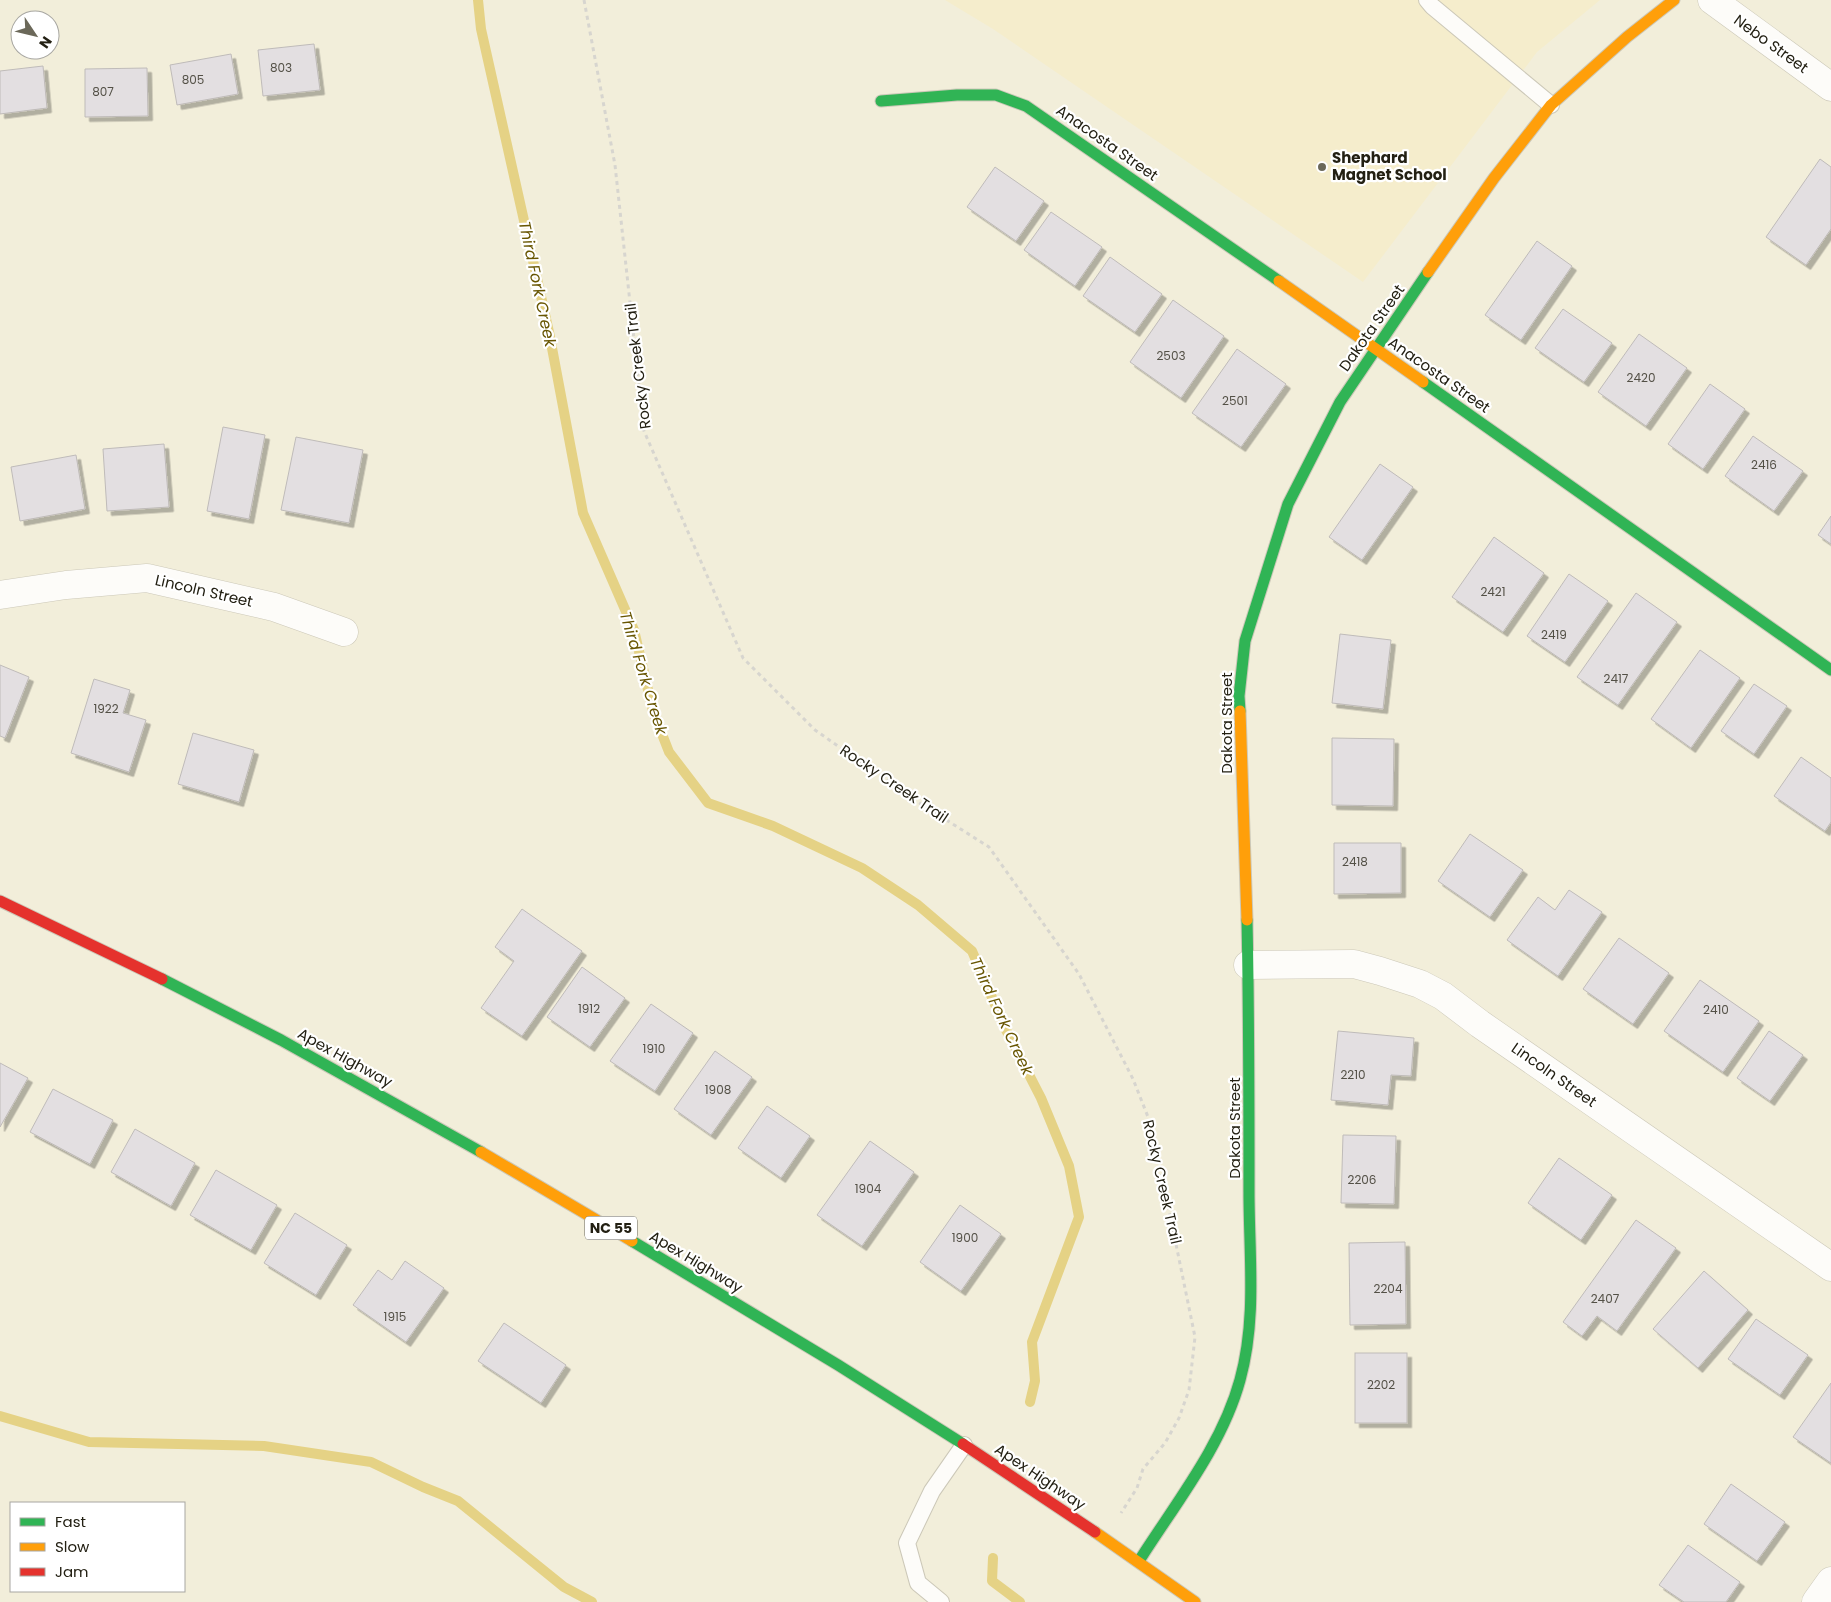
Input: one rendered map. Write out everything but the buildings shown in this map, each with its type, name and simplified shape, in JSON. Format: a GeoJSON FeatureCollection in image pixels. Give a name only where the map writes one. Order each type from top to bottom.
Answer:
{"type":"FeatureCollection","features":[{"type":"Feature","properties":{"kind":"street","name":"Dakota Street"},"geometry":{"type":"LineString","coordinates":[[1139,1561],[1214,1444],[1240,1380],[1247,1346],[1252,1281],[1249,1194],[1248,965],[1239,696],[1245,641],[1258,592],[1288,504],[1340,402],[1375,348],[1494,178],[1551,105],[1627,37],[1674,0]]}},
{"type":"Feature","properties":{"kind":"street","name":"Nebo Street"},"geometry":{"type":"LineString","coordinates":[[1712,0],[1831,87]]}},
{"type":"Feature","properties":{"kind":"street","name":"Anacosta Street"},"geometry":{"type":"LineString","coordinates":[[881,101],[957,95],[996,95],[1026,106],[1375,348],[1831,670]]}},
{"type":"Feature","properties":{"kind":"street","name":"Lincoln Street"},"geometry":{"type":"LineString","coordinates":[[0,595],[66,585],[147,578],[274,607],[344,632]]}},
{"type":"Feature","properties":{"kind":"street","name":"Apex Highway"},"geometry":{"type":"LineString","coordinates":[[0,901],[280,1039],[432,1123],[786,1333],[964,1445],[1139,1561],[1195,1602]]}},
{"type":"Feature","properties":{"kind":"street","name":"Lincoln Street"},"geometry":{"type":"LineString","coordinates":[[1248,965],[1354,964],[1420,984],[1443,996],[1480,1024],[1831,1267]]}},
{"type":"Feature","properties":{"kind":"street"},"geometry":{"type":"LineString","coordinates":[[1816,1602],[1831,1581]]}},
{"type":"Feature","properties":{"kind":"lane"},"geometry":{"type":"LineString","coordinates":[[1427,0],[1551,105]]}},
{"type":"Feature","properties":{"kind":"lane"},"geometry":{"type":"LineString","coordinates":[[941,1602],[918,1583],[907,1543],[932,1491],[964,1445]]}},
{"type":"Feature","properties":{"kind":"path","name":"Rocky Creek Trail"},"geometry":{"type":"LineString","coordinates":[[584,0],[615,165],[644,431],[743,658],[815,730],[918,802],[990,847],[1080,974],[1134,1079],[1152,1127],[1195,1337],[1189,1390],[1179,1418],[1165,1444],[1143,1469],[1137,1488],[1104,1538]]}},
{"type":"Feature","properties":{"kind":"shaded area","name":"Shephard Magnet School"},"geometry":{"type":"Polygon","coordinates":[[[945,0],[1600,0],[1537,52],[1363,282],[993,29],[945,0]]]}},
{"type":"Feature","properties":{"kind":"waterway","name":"Third Fork Creek"},"geometry":{"type":"LineString","coordinates":[[478,0],[481,29],[549,332],[583,513],[634,630],[653,711],[669,752],[708,803],[773,826],[862,868],[918,905],[972,951],[1006,1030],[1041,1098],[1069,1166],[1079,1217],[1032,1342],[1035,1381],[1030,1402]]}},
{"type":"Feature","properties":{"kind":"waterway"},"geometry":{"type":"LineString","coordinates":[[0,1416],[89,1442],[264,1446],[371,1462],[423,1487],[458,1501],[564,1587],[592,1602]]}},
{"type":"Feature","properties":{"kind":"waterway","name":"Third Fork Creek"},"geometry":{"type":"LineString","coordinates":[[993,1558],[992,1581],[1020,1602]]}},
{"type":"Feature","properties":{"kind":"traffic: fast"},"geometry":{"type":"LineString","coordinates":[[881,101],[957,95],[996,95],[1026,106],[1279,281]]}},
{"type":"Feature","properties":{"kind":"traffic: fast"},"geometry":{"type":"LineString","coordinates":[[1240,711],[1239,696],[1245,641],[1288,504],[1340,402],[1428,272]]}},
{"type":"Feature","properties":{"kind":"traffic: fast"},"geometry":{"type":"LineString","coordinates":[[1423,382],[1831,670]]}},
{"type":"Feature","properties":{"kind":"traffic: fast"},"geometry":{"type":"LineString","coordinates":[[1139,1561],[1196,1474],[1222,1428],[1240,1380],[1249,1334],[1251,1287],[1247,920]]}},
{"type":"Feature","properties":{"kind":"traffic: fast"},"geometry":{"type":"LineString","coordinates":[[162,979],[281,1040],[481,1152]]}},
{"type":"Feature","properties":{"kind":"traffic: fast"},"geometry":{"type":"LineString","coordinates":[[632,1241],[838,1365],[963,1444]]}},
{"type":"Feature","properties":{"kind":"traffic: slow"},"geometry":{"type":"LineString","coordinates":[[1428,272],[1494,178],[1551,105],[1627,37],[1674,0]]}},
{"type":"Feature","properties":{"kind":"traffic: slow"},"geometry":{"type":"LineString","coordinates":[[1279,281],[1423,382]]}},
{"type":"Feature","properties":{"kind":"traffic: slow"},"geometry":{"type":"LineString","coordinates":[[1240,711],[1247,920]]}},
{"type":"Feature","properties":{"kind":"traffic: slow"},"geometry":{"type":"LineString","coordinates":[[481,1152],[632,1241]]}},
{"type":"Feature","properties":{"kind":"traffic: slow"},"geometry":{"type":"LineString","coordinates":[[1095,1532],[1195,1602]]}},
{"type":"Feature","properties":{"kind":"traffic: jam"},"geometry":{"type":"LineString","coordinates":[[0,901],[162,979]]}},
{"type":"Feature","properties":{"kind":"traffic: jam"},"geometry":{"type":"LineString","coordinates":[[963,1444],[1095,1532]]}},
{"type":"Feature","properties":{"kind":"place","name":"Shephard Magnet School"},"geometry":{"type":"Point","coordinates":[1322,167]}}]}
